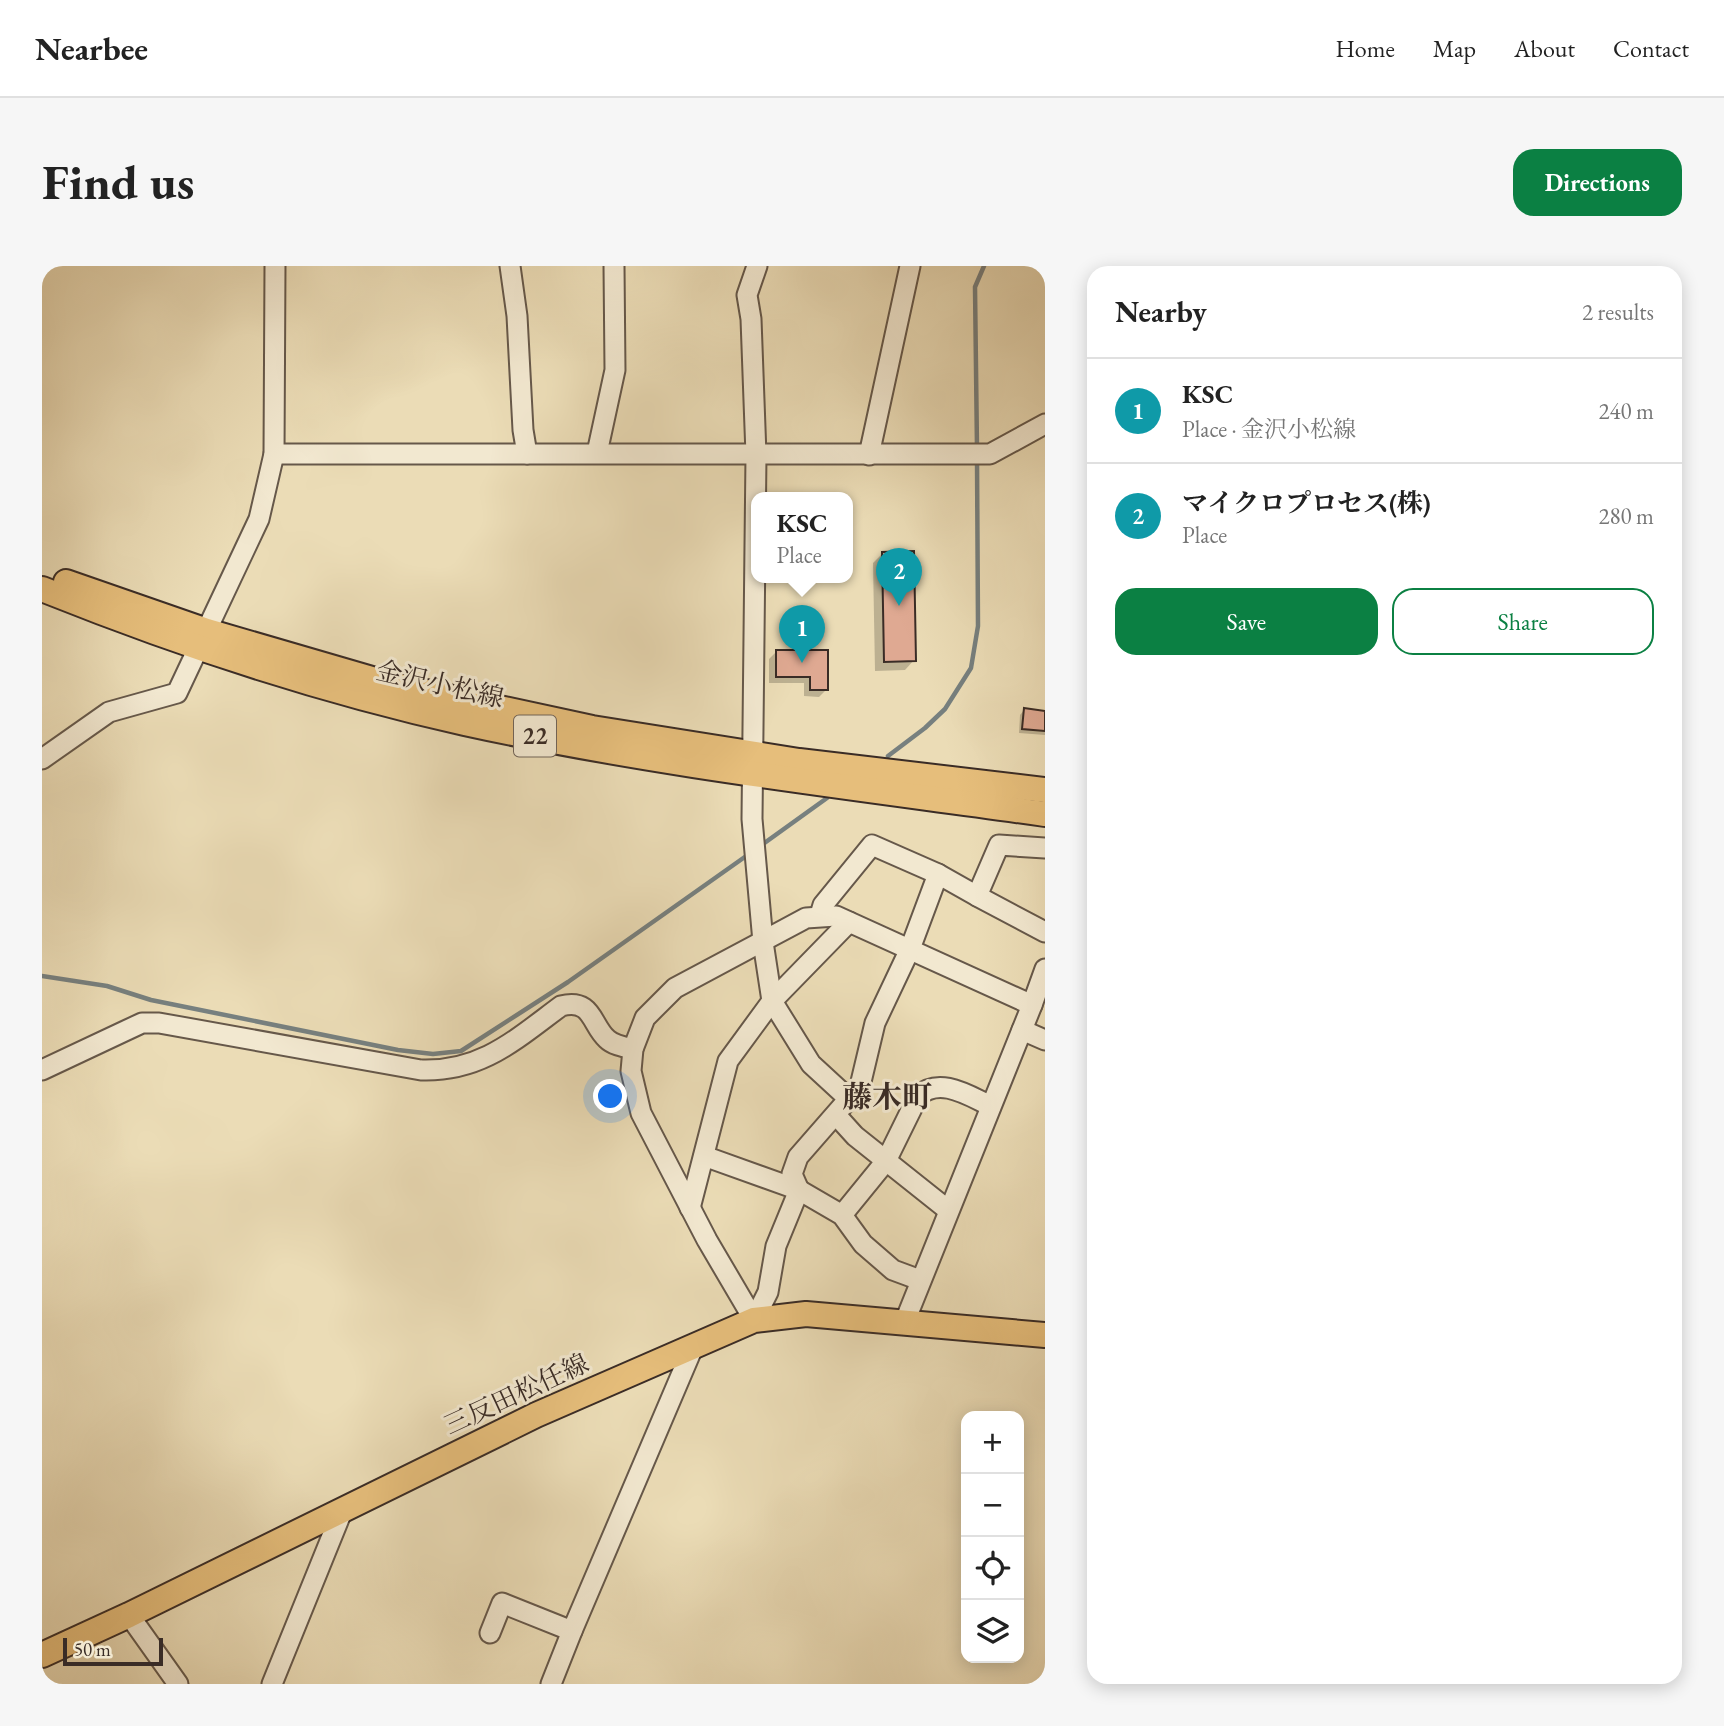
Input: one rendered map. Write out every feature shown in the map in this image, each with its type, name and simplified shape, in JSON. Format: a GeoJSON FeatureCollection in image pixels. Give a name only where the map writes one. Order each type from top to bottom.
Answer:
{"type":"FeatureCollection","features":[{"type":"Feature","properties":{"kind":"main road","name":"金沢小松線"},"geometry":{"type":"LineString","coordinates":[[42,573],[308,682],[465,723],[753,763],[1045,814]]}},
{"type":"Feature","properties":{"kind":"main road","name":"金沢小松線"},"geometry":{"type":"LineString","coordinates":[[42,589],[135,626],[202,639]]}},
{"type":"Feature","properties":{"kind":"main road","name":"金沢小松線"},"geometry":{"type":"LineString","coordinates":[[753,763],[1045,790]]}},
{"type":"Feature","properties":{"kind":"main road","name":"三反田松任線"},"geometry":{"type":"LineString","coordinates":[[42,1655],[536,1415],[754,1320],[806,1314],[1045,1335]]}},
{"type":"Feature","properties":{"kind":"street"},"geometry":{"type":"LineString","coordinates":[[42,759],[109,712],[177,693],[259,519],[274,454],[275,266]]}},
{"type":"Feature","properties":{"kind":"street"},"geometry":{"type":"LineString","coordinates":[[510,266],[517,316],[523,430],[527,454]]}},
{"type":"Feature","properties":{"kind":"street"},"geometry":{"type":"LineString","coordinates":[[597,453],[615,370],[614,266]]}},
{"type":"Feature","properties":{"kind":"street"},"geometry":{"type":"LineString","coordinates":[[756,492],[751,319],[747,295],[757,266]]}},
{"type":"Feature","properties":{"kind":"street"},"geometry":{"type":"LineString","coordinates":[[869,455],[910,266]]}},
{"type":"Feature","properties":{"kind":"street"},"geometry":{"type":"LineString","coordinates":[[274,454],[990,454],[1045,424]]}},
{"type":"Feature","properties":{"kind":"street"},"geometry":{"type":"LineString","coordinates":[[755,583],[753,831],[763,942],[772,1002],[811,1064],[849,1099]]}},
{"type":"Feature","properties":{"kind":"street"},"geometry":{"type":"LineString","coordinates":[[820,915],[823,905],[872,845],[937,874],[1045,932]]}},
{"type":"Feature","properties":{"kind":"street"},"geometry":{"type":"LineString","coordinates":[[977,896],[999,845],[1045,848]]}},
{"type":"Feature","properties":{"kind":"street"},"geometry":{"type":"LineString","coordinates":[[754,1320],[768,1292],[776,1246],[799,1190],[792,1174],[798,1157],[860,1086],[875,1023],[910,949],[937,874]]}},
{"type":"Feature","properties":{"kind":"street"},"geometry":{"type":"LineString","coordinates":[[754,1320],[641,1113],[631,1071],[633,1049],[645,1018],[675,988],[806,918],[820,915],[836,916],[1032,1005]]}},
{"type":"Feature","properties":{"kind":"street"},"geometry":{"type":"LineString","coordinates":[[691,1208],[728,1060],[772,1002],[849,922]]}},
{"type":"Feature","properties":{"kind":"street"},"geometry":{"type":"LineString","coordinates":[[905,1321],[1045,969]]}},
{"type":"Feature","properties":{"kind":"street"},"geometry":{"type":"LineString","coordinates":[[42,1070],[142,1023],[159,1023],[421,1070],[445,1071],[492,1056],[561,1006],[568,1004],[591,1013],[606,1039],[633,1049]]}},
{"type":"Feature","properties":{"kind":"street"},"geometry":{"type":"LineString","coordinates":[[1022,1030],[1045,1040]]}},
{"type":"Feature","properties":{"kind":"street"},"geometry":{"type":"LineString","coordinates":[[842,1215],[886,1161],[918,1096],[923,1092],[933,1088],[951,1088],[991,1106]]}},
{"type":"Feature","properties":{"kind":"street"},"geometry":{"type":"LineString","coordinates":[[835,1115],[855,1136],[948,1210]]}},
{"type":"Feature","properties":{"kind":"street"},"geometry":{"type":"LineString","coordinates":[[704,1156],[799,1190],[842,1215],[863,1244],[893,1270],[920,1280]]}},
{"type":"Feature","properties":{"kind":"street"},"geometry":{"type":"LineString","coordinates":[[551,1684],[694,1345]]}},
{"type":"Feature","properties":{"kind":"street"},"geometry":{"type":"LineString","coordinates":[[272,1684],[343,1509]]}},
{"type":"Feature","properties":{"kind":"street"},"geometry":{"type":"LineString","coordinates":[[490,1633],[502,1603],[572,1631]]}},
{"type":"Feature","properties":{"kind":"street"},"geometry":{"type":"LineString","coordinates":[[129,1615],[178,1684]]}},
{"type":"Feature","properties":{"kind":"building"},"geometry":{"type":"Polygon","coordinates":[[[914,551],[916,661],[884,662],[882,552],[914,551]]]}},
{"type":"Feature","properties":{"kind":"building"},"geometry":{"type":"Polygon","coordinates":[[[776,650],[828,650],[828,690],[810,690],[810,677],[776,677],[776,650]]]}},
{"type":"Feature","properties":{"kind":"building"},"geometry":{"type":"Polygon","coordinates":[[[1024,708],[1045,711],[1045,731],[1022,729],[1024,708]]]}},
{"type":"Feature","properties":{"kind":"waterway"},"geometry":{"type":"LineString","coordinates":[[977,449],[975,287],[984,266]]}},
{"type":"Feature","properties":{"kind":"waterway"},"geometry":{"type":"LineString","coordinates":[[888,756],[945,709],[971,668],[978,626],[977,458]]}},
{"type":"Feature","properties":{"kind":"waterway"},"geometry":{"type":"LineString","coordinates":[[759,847],[827,798]]}},
{"type":"Feature","properties":{"kind":"waterway"},"geometry":{"type":"LineString","coordinates":[[42,976],[107,986],[151,1000],[398,1050],[433,1054],[461,1051],[568,982],[749,854]]}},
{"type":"Feature","properties":{"kind":"place","name":"マイクロプロセス(株)"},"geometry":{"type":"Point","coordinates":[899,606]}},
{"type":"Feature","properties":{"kind":"place","name":"KSC"},"geometry":{"type":"Point","coordinates":[802,663]}},
{"type":"Feature","properties":{"kind":"district","name":"藤木町"},"geometry":{"type":"Point","coordinates":[887,1097]}}]}
